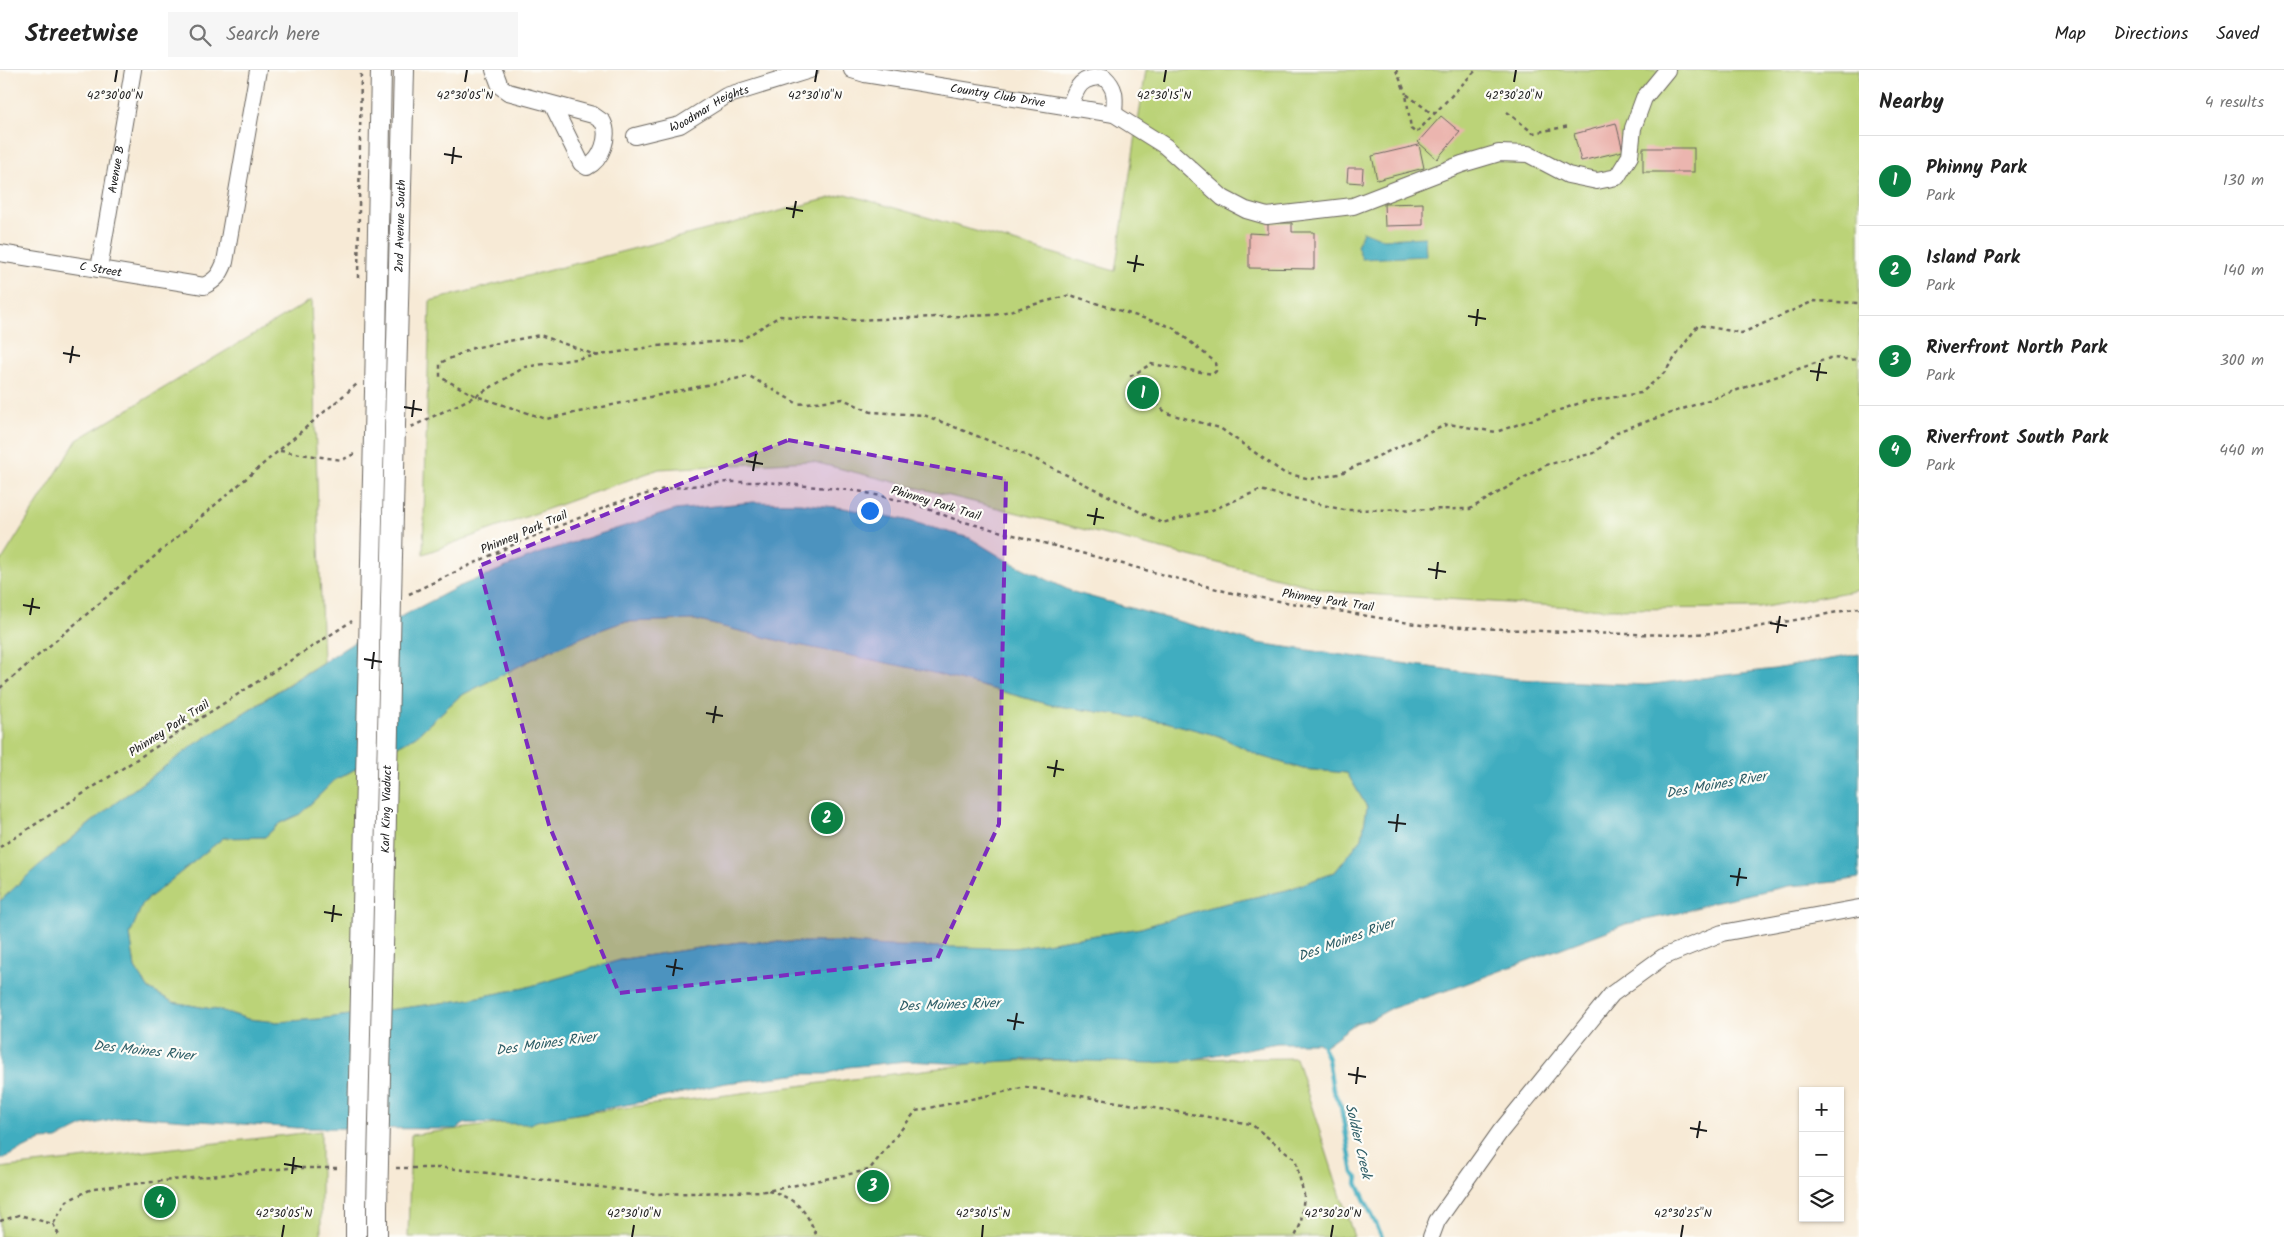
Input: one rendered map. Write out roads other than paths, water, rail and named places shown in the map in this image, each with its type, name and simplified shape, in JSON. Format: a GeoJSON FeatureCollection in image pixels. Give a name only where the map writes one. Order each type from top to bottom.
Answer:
{"type":"FeatureCollection","features":[{"type":"Feature","properties":{"kind":"main road","name":"Karl King Viaduct"},"geometry":{"type":"LineString","coordinates":[[356,1237],[381,70]]}},
{"type":"Feature","properties":{"kind":"main road","name":"2nd Avenue South"},"geometry":{"type":"LineString","coordinates":[[396,382],[404,70]]}},
{"type":"Feature","properties":{"kind":"main road","name":"Karl King Viaduct"},"geometry":{"type":"LineString","coordinates":[[377,1237],[396,382]]}},
{"type":"Feature","properties":{"kind":"street","name":"Avenue B"},"geometry":{"type":"LineString","coordinates":[[99,269],[133,70]]}},
{"type":"Feature","properties":{"kind":"street","name":"C Street"},"geometry":{"type":"LineString","coordinates":[[0,253],[204,286],[214,281],[220,275],[225,262],[258,70]]}},
{"type":"Feature","properties":{"kind":"street"},"geometry":{"type":"LineString","coordinates":[[494,70],[500,86],[508,92],[554,106]]}},
{"type":"Feature","properties":{"kind":"street","name":"Woodmar Heights"},"geometry":{"type":"LineString","coordinates":[[635,136],[680,125],[726,96],[810,70]]}},
{"type":"Feature","properties":{"kind":"street","name":"Country Club Drive"},"geometry":{"type":"LineString","coordinates":[[852,70],[864,74],[1114,114]]}},
{"type":"Feature","properties":{"kind":"street"},"geometry":{"type":"LineString","coordinates":[[1070,108],[1077,89],[1084,80],[1092,77],[1104,77],[1112,85],[1115,95],[1114,114],[1165,146],[1223,198],[1246,210],[1267,216],[1353,206],[1462,164],[1499,153],[1528,154],[1568,176],[1597,181],[1617,176],[1630,156],[1633,128],[1644,98],[1667,70]]}},
{"type":"Feature","properties":{"kind":"street"},"geometry":{"type":"LineString","coordinates":[[1431,1237],[1436,1221],[1500,1132],[1612,994],[1663,957],[1722,933],[1859,908]]}},
{"type":"Feature","properties":{"kind":"water"},"geometry":{"type":"Polygon","coordinates":[[[1363,231],[1383,239],[1425,237],[1426,256],[1362,259],[1357,246],[1363,231]]]}},
{"type":"Feature","properties":{"kind":"water","name":"Des Moines River"},"geometry":{"type":"Polygon","coordinates":[[[753,502],[800,503],[844,508],[906,520],[970,538],[1006,560],[1073,592],[1257,643],[1516,679],[1646,685],[1774,669],[1859,654],[1859,878],[1789,886],[1713,902],[1684,912],[1626,924],[1457,987],[1390,1009],[1372,1019],[1356,1023],[1323,1047],[1318,1043],[1277,1043],[1184,1061],[1151,1063],[1030,1059],[968,1064],[906,1061],[848,1067],[827,1074],[802,1074],[726,1083],[642,1102],[537,1121],[530,1124],[466,1123],[456,1129],[297,1128],[131,1116],[83,1126],[57,1139],[41,1140],[0,1160],[0,901],[37,867],[114,804],[194,745],[364,636],[458,587],[537,554],[675,510],[753,502]],[[695,620],[623,622],[547,652],[460,696],[416,736],[335,780],[300,814],[280,823],[265,837],[223,838],[143,903],[130,934],[135,968],[149,989],[173,1002],[223,1011],[248,1019],[277,1022],[319,1019],[464,1000],[524,988],[624,959],[740,942],[838,942],[887,946],[1014,948],[1141,928],[1210,907],[1287,890],[1335,872],[1362,838],[1367,807],[1347,773],[1303,769],[1260,756],[1219,736],[1166,722],[1051,705],[926,671],[784,642],[695,620]]]}},
{"type":"Feature","properties":{"kind":"waterway","name":"Soldier Creek"},"geometry":{"type":"LineString","coordinates":[[1323,1047],[1328,1059],[1333,1090],[1341,1107],[1353,1173],[1358,1178],[1357,1183],[1382,1237]]}},
{"type":"Feature","properties":{"kind":"place","name":"Phinny Park"},"geometry":{"type":"Point","coordinates":[1143,393]}},
{"type":"Feature","properties":{"kind":"place","name":"Island Park"},"geometry":{"type":"Point","coordinates":[827,818]}},
{"type":"Feature","properties":{"kind":"place","name":"Riverfront North Park"},"geometry":{"type":"Point","coordinates":[873,1186]}},
{"type":"Feature","properties":{"kind":"place","name":"Riverfront South Park"},"geometry":{"type":"Point","coordinates":[160,1202]}}]}
